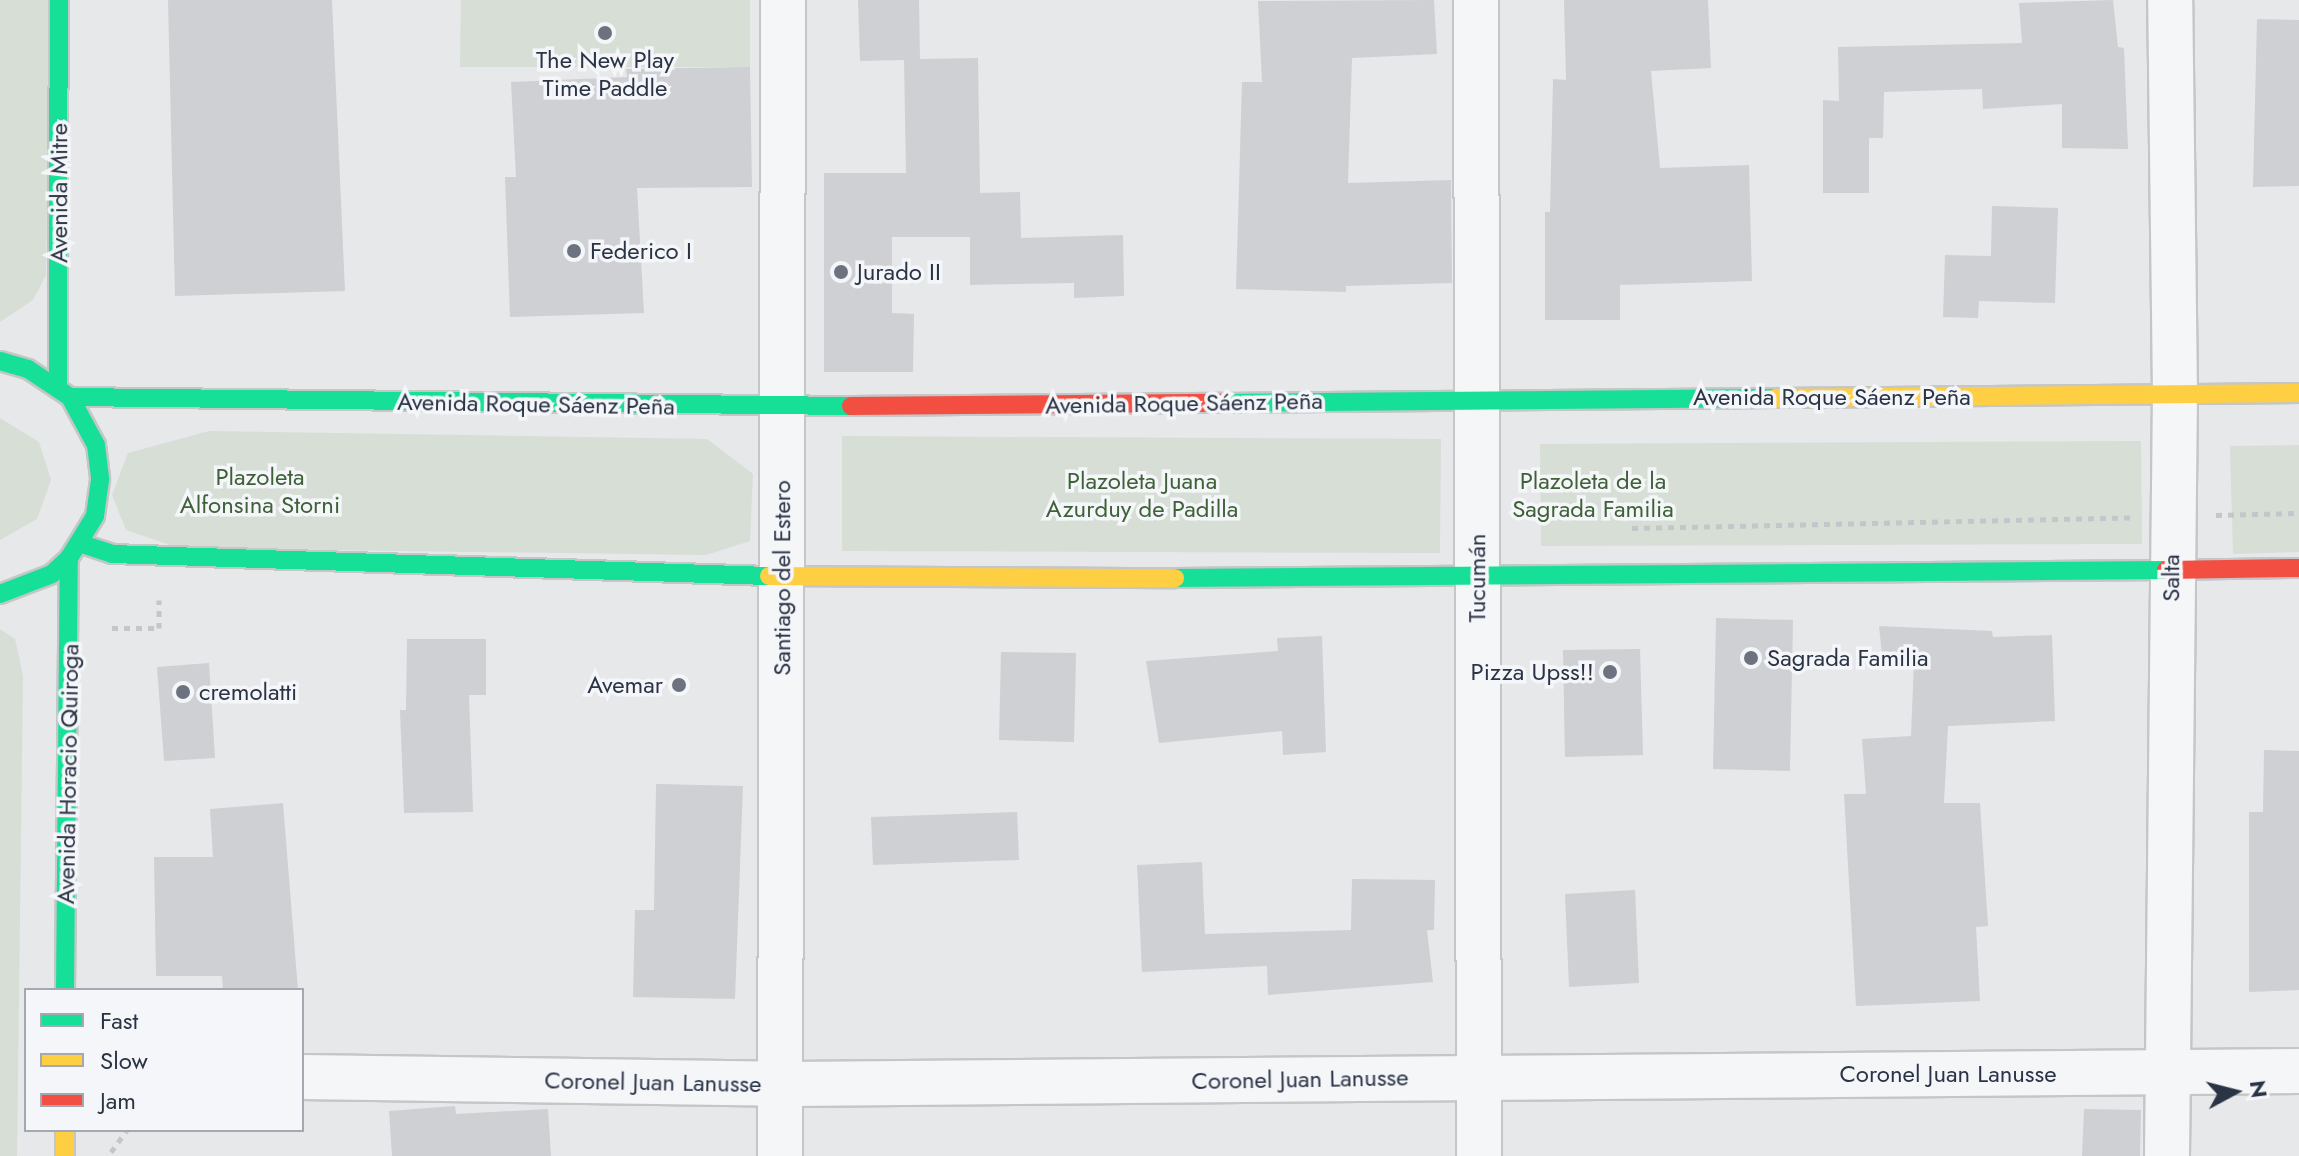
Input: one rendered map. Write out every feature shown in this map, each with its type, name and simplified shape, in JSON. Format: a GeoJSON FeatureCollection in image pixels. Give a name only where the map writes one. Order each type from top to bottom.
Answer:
{"type":"FeatureCollection","features":[{"type":"Feature","properties":{"kind":"main road","name":"Avenida Mitre"},"geometry":{"type":"LineString","coordinates":[[59,0],[64,392]]}},
{"type":"Feature","properties":{"kind":"main road"},"geometry":{"type":"LineString","coordinates":[[0,361],[64,392],[96,445],[100,480],[95,516],[74,551],[52,574],[0,594]]}},
{"type":"Feature","properties":{"kind":"main road","name":"Avenida Roque Sáenz Peña"},"geometry":{"type":"LineString","coordinates":[[64,392],[781,407],[2299,393]]}},
{"type":"Feature","properties":{"kind":"main road"},"geometry":{"type":"LineString","coordinates":[[74,551],[782,576],[1478,579],[2299,568]]}},
{"type":"Feature","properties":{"kind":"main road","name":"Avenida Horacio Quiroga"},"geometry":{"type":"LineString","coordinates":[[65,988],[74,551]]}},
{"type":"Feature","properties":{"kind":"main road"},"geometry":{"type":"LineString","coordinates":[[65,1132],[65,1156]]}},
{"type":"Feature","properties":{"kind":"street","name":"Santiago del Estero"},"geometry":{"type":"LineString","coordinates":[[780,1156],[783,0]]}},
{"type":"Feature","properties":{"kind":"street","name":"Tucumán"},"geometry":{"type":"LineString","coordinates":[[1476,0],[1479,1156]]}},
{"type":"Feature","properties":{"kind":"street","name":"Salta"},"geometry":{"type":"LineString","coordinates":[[2167,1156],[2171,517],[2175,394],[2170,0]]}},
{"type":"Feature","properties":{"kind":"street","name":"Coronel Juan Lanusse"},"geometry":{"type":"LineString","coordinates":[[304,1077],[779,1084],[2299,1071]]}},
{"type":"Feature","properties":{"kind":"path"},"geometry":{"type":"LineString","coordinates":[[2171,517],[2299,513]]}},
{"type":"Feature","properties":{"kind":"path"},"geometry":{"type":"LineString","coordinates":[[109,628],[159,628],[159,555]]}},
{"type":"Feature","properties":{"kind":"path"},"geometry":{"type":"LineString","coordinates":[[108,1156],[126,1132]]}},
{"type":"Feature","properties":{"kind":"green space"},"geometry":{"type":"Polygon","coordinates":[[[0,0],[50,0],[46,275],[33,300],[0,322],[0,0]]]}},
{"type":"Feature","properties":{"kind":"green space","name":"The New Play Time Paddle"},"geometry":{"type":"Polygon","coordinates":[[[461,0],[750,0],[750,67],[460,67],[461,0]]]}},
{"type":"Feature","properties":{"kind":"green space"},"geometry":{"type":"Polygon","coordinates":[[[0,418],[39,442],[51,480],[37,519],[0,540],[0,418]]]}},
{"type":"Feature","properties":{"kind":"green space","name":"Plazoleta Alfonsina Storni"},"geometry":{"type":"Polygon","coordinates":[[[209,431],[707,439],[753,474],[750,541],[706,555],[179,548],[126,530],[112,495],[128,453],[209,431]]]}},
{"type":"Feature","properties":{"kind":"green space","name":"Plazoleta Juana Azurduy de Padilla"},"geometry":{"type":"Polygon","coordinates":[[[842,436],[1441,439],[1440,553],[842,551],[842,436]]]}},
{"type":"Feature","properties":{"kind":"green space","name":"Plazoleta de la Sagrada Familia"},"geometry":{"type":"Polygon","coordinates":[[[2141,441],[2142,544],[1541,546],[1540,444],[2141,441]]]}},
{"type":"Feature","properties":{"kind":"green space"},"geometry":{"type":"Polygon","coordinates":[[[2299,445],[2299,552],[2233,554],[2230,446],[2299,445]]]}},
{"type":"Feature","properties":{"kind":"green space"},"geometry":{"type":"Polygon","coordinates":[[[0,629],[15,639],[23,676],[17,1156],[0,1156],[0,629]]]}},
{"type":"Feature","properties":{"kind":"building"},"geometry":{"type":"Polygon","coordinates":[[[168,0],[332,0],[345,291],[175,296],[168,0]]]}},
{"type":"Feature","properties":{"kind":"building"},"geometry":{"type":"Polygon","coordinates":[[[858,0],[919,0],[920,59],[978,58],[980,193],[1020,192],[1021,238],[1123,235],[1124,296],[1074,298],[1074,283],[970,285],[970,237],[892,237],[892,313],[914,314],[913,372],[824,372],[824,173],[906,173],[904,60],[860,61],[858,0]]]}},
{"type":"Feature","properties":{"kind":"building"},"geometry":{"type":"Polygon","coordinates":[[[1434,0],[1437,54],[1352,58],[1348,183],[1451,180],[1452,283],[1346,286],[1346,292],[1236,289],[1242,82],[1262,82],[1258,1],[1434,0]]]}},
{"type":"Feature","properties":{"kind":"building"},"geometry":{"type":"Polygon","coordinates":[[[1564,0],[1708,0],[1711,68],[1651,71],[1660,168],[1749,165],[1752,281],[1620,285],[1620,320],[1545,320],[1545,212],[1550,212],[1553,79],[1566,80],[1564,0]]]}},
{"type":"Feature","properties":{"kind":"building"},"geometry":{"type":"Polygon","coordinates":[[[2113,0],[2118,47],[2124,48],[2128,149],[2062,148],[2062,104],[1983,109],[1982,89],[1884,92],[1883,138],[1869,138],[1869,193],[1823,193],[1823,100],[1839,101],[1838,47],[2022,43],[2019,3],[2113,0]]]}},
{"type":"Feature","properties":{"kind":"building"},"geometry":{"type":"Polygon","coordinates":[[[2257,19],[2299,20],[2299,186],[2253,187],[2257,19]]]}},
{"type":"Feature","properties":{"kind":"building"},"geometry":{"type":"Polygon","coordinates":[[[750,67],[752,187],[637,188],[644,313],[510,317],[505,177],[516,177],[511,82],[627,77],[626,69],[750,67]]]}},
{"type":"Feature","properties":{"kind":"building"},"geometry":{"type":"Polygon","coordinates":[[[1992,206],[2058,208],[2055,303],[1979,301],[1978,318],[1943,317],[1945,255],[1991,256],[1992,206]]]}},
{"type":"Feature","properties":{"kind":"building"},"geometry":{"type":"Polygon","coordinates":[[[1716,618],[1793,620],[1790,771],[1713,769],[1716,618]]]}},
{"type":"Feature","properties":{"kind":"building"},"geometry":{"type":"Polygon","coordinates":[[[1879,626],[1992,631],[1993,637],[2052,635],[2055,721],[1948,726],[1944,803],[1980,803],[1988,926],[1976,927],[1980,1001],[1856,1006],[1844,794],[1866,794],[1862,739],[1911,736],[1914,660],[1883,664],[1879,626]]]}},
{"type":"Feature","properties":{"kind":"building"},"geometry":{"type":"Polygon","coordinates":[[[1322,636],[1326,752],[1283,755],[1282,731],[1159,743],[1146,661],[1278,651],[1277,638],[1322,636]]]}},
{"type":"Feature","properties":{"kind":"building"},"geometry":{"type":"Polygon","coordinates":[[[407,639],[486,639],[486,695],[469,695],[473,812],[404,813],[400,710],[406,710],[407,639]]]}},
{"type":"Feature","properties":{"kind":"building"},"geometry":{"type":"Polygon","coordinates":[[[1640,649],[1643,755],[1565,757],[1563,650],[1640,649]]]}},
{"type":"Feature","properties":{"kind":"building"},"geometry":{"type":"Polygon","coordinates":[[[1001,652],[1076,653],[1074,742],[999,740],[1001,652]]]}},
{"type":"Feature","properties":{"kind":"building"},"geometry":{"type":"Polygon","coordinates":[[[209,663],[215,758],[164,761],[157,667],[209,663]]]}},
{"type":"Feature","properties":{"kind":"building"},"geometry":{"type":"Polygon","coordinates":[[[2264,750],[2299,751],[2299,990],[2249,992],[2249,812],[2263,812],[2264,750]]]}},
{"type":"Feature","properties":{"kind":"building"},"geometry":{"type":"Polygon","coordinates":[[[656,784],[743,786],[735,999],[633,997],[635,910],[654,910],[656,784]]]}},
{"type":"Feature","properties":{"kind":"building"},"geometry":{"type":"Polygon","coordinates":[[[283,803],[298,988],[223,988],[222,976],[156,976],[154,857],[213,857],[210,809],[283,803]]]}},
{"type":"Feature","properties":{"kind":"building"},"geometry":{"type":"Polygon","coordinates":[[[1017,812],[1019,860],[873,865],[871,817],[1017,812]]]}},
{"type":"Feature","properties":{"kind":"building"},"geometry":{"type":"Polygon","coordinates":[[[1202,862],[1205,934],[1351,930],[1352,879],[1435,880],[1434,930],[1427,930],[1433,982],[1268,995],[1267,966],[1142,972],[1137,865],[1202,862]]]}},
{"type":"Feature","properties":{"kind":"building"},"geometry":{"type":"Polygon","coordinates":[[[1635,890],[1639,983],[1569,987],[1565,894],[1635,890]]]}},
{"type":"Feature","properties":{"kind":"building"},"geometry":{"type":"Polygon","coordinates":[[[455,1106],[456,1114],[548,1109],[551,1156],[392,1156],[389,1111],[455,1106]]]}},
{"type":"Feature","properties":{"kind":"building"},"geometry":{"type":"Polygon","coordinates":[[[2084,1109],[2141,1110],[2140,1156],[2082,1156],[2084,1109]]]}},
{"type":"Feature","properties":{"kind":"traffic: fast"},"geometry":{"type":"LineString","coordinates":[[58,387],[59,0]]}},
{"type":"Feature","properties":{"kind":"traffic: fast"},"geometry":{"type":"LineString","coordinates":[[0,361],[28,369],[70,397],[96,445],[100,480],[95,516],[69,558],[52,574],[0,594]]}},
{"type":"Feature","properties":{"kind":"traffic: fast"},"geometry":{"type":"LineString","coordinates":[[70,397],[851,406]]}},
{"type":"Feature","properties":{"kind":"traffic: fast"},"geometry":{"type":"LineString","coordinates":[[1222,403],[1775,398]]}},
{"type":"Feature","properties":{"kind":"traffic: fast"},"geometry":{"type":"LineString","coordinates":[[79,543],[112,554],[769,576]]}},
{"type":"Feature","properties":{"kind":"traffic: fast"},"geometry":{"type":"LineString","coordinates":[[65,988],[69,558]]}},
{"type":"Feature","properties":{"kind":"traffic: fast"},"geometry":{"type":"LineString","coordinates":[[1175,578],[2166,570]]}},
{"type":"Feature","properties":{"kind":"traffic: slow"},"geometry":{"type":"LineString","coordinates":[[1775,398],[2299,393]]}},
{"type":"Feature","properties":{"kind":"traffic: slow"},"geometry":{"type":"LineString","coordinates":[[769,576],[1175,578]]}},
{"type":"Feature","properties":{"kind":"traffic: slow"},"geometry":{"type":"LineString","coordinates":[[65,1132],[65,1156]]}},
{"type":"Feature","properties":{"kind":"traffic: jam"},"geometry":{"type":"LineString","coordinates":[[851,406],[1222,403]]}},
{"type":"Feature","properties":{"kind":"traffic: jam"},"geometry":{"type":"LineString","coordinates":[[2166,570],[2299,568]]}},
{"type":"Feature","properties":{"kind":"place","name":"The New Play Time Paddle"},"geometry":{"type":"Point","coordinates":[605,33]}},
{"type":"Feature","properties":{"kind":"place","name":"Federico I"},"geometry":{"type":"Point","coordinates":[574,251]}},
{"type":"Feature","properties":{"kind":"place","name":"Jurado II"},"geometry":{"type":"Point","coordinates":[841,272]}},
{"type":"Feature","properties":{"kind":"place","name":"Sagrada Familia"},"geometry":{"type":"Point","coordinates":[1751,658]}},
{"type":"Feature","properties":{"kind":"place","name":"Pizza Upss!!"},"geometry":{"type":"Point","coordinates":[1610,672]}},
{"type":"Feature","properties":{"kind":"place","name":"Avemar"},"geometry":{"type":"Point","coordinates":[679,685]}},
{"type":"Feature","properties":{"kind":"place","name":"cremolatti"},"geometry":{"type":"Point","coordinates":[183,692]}}]}
